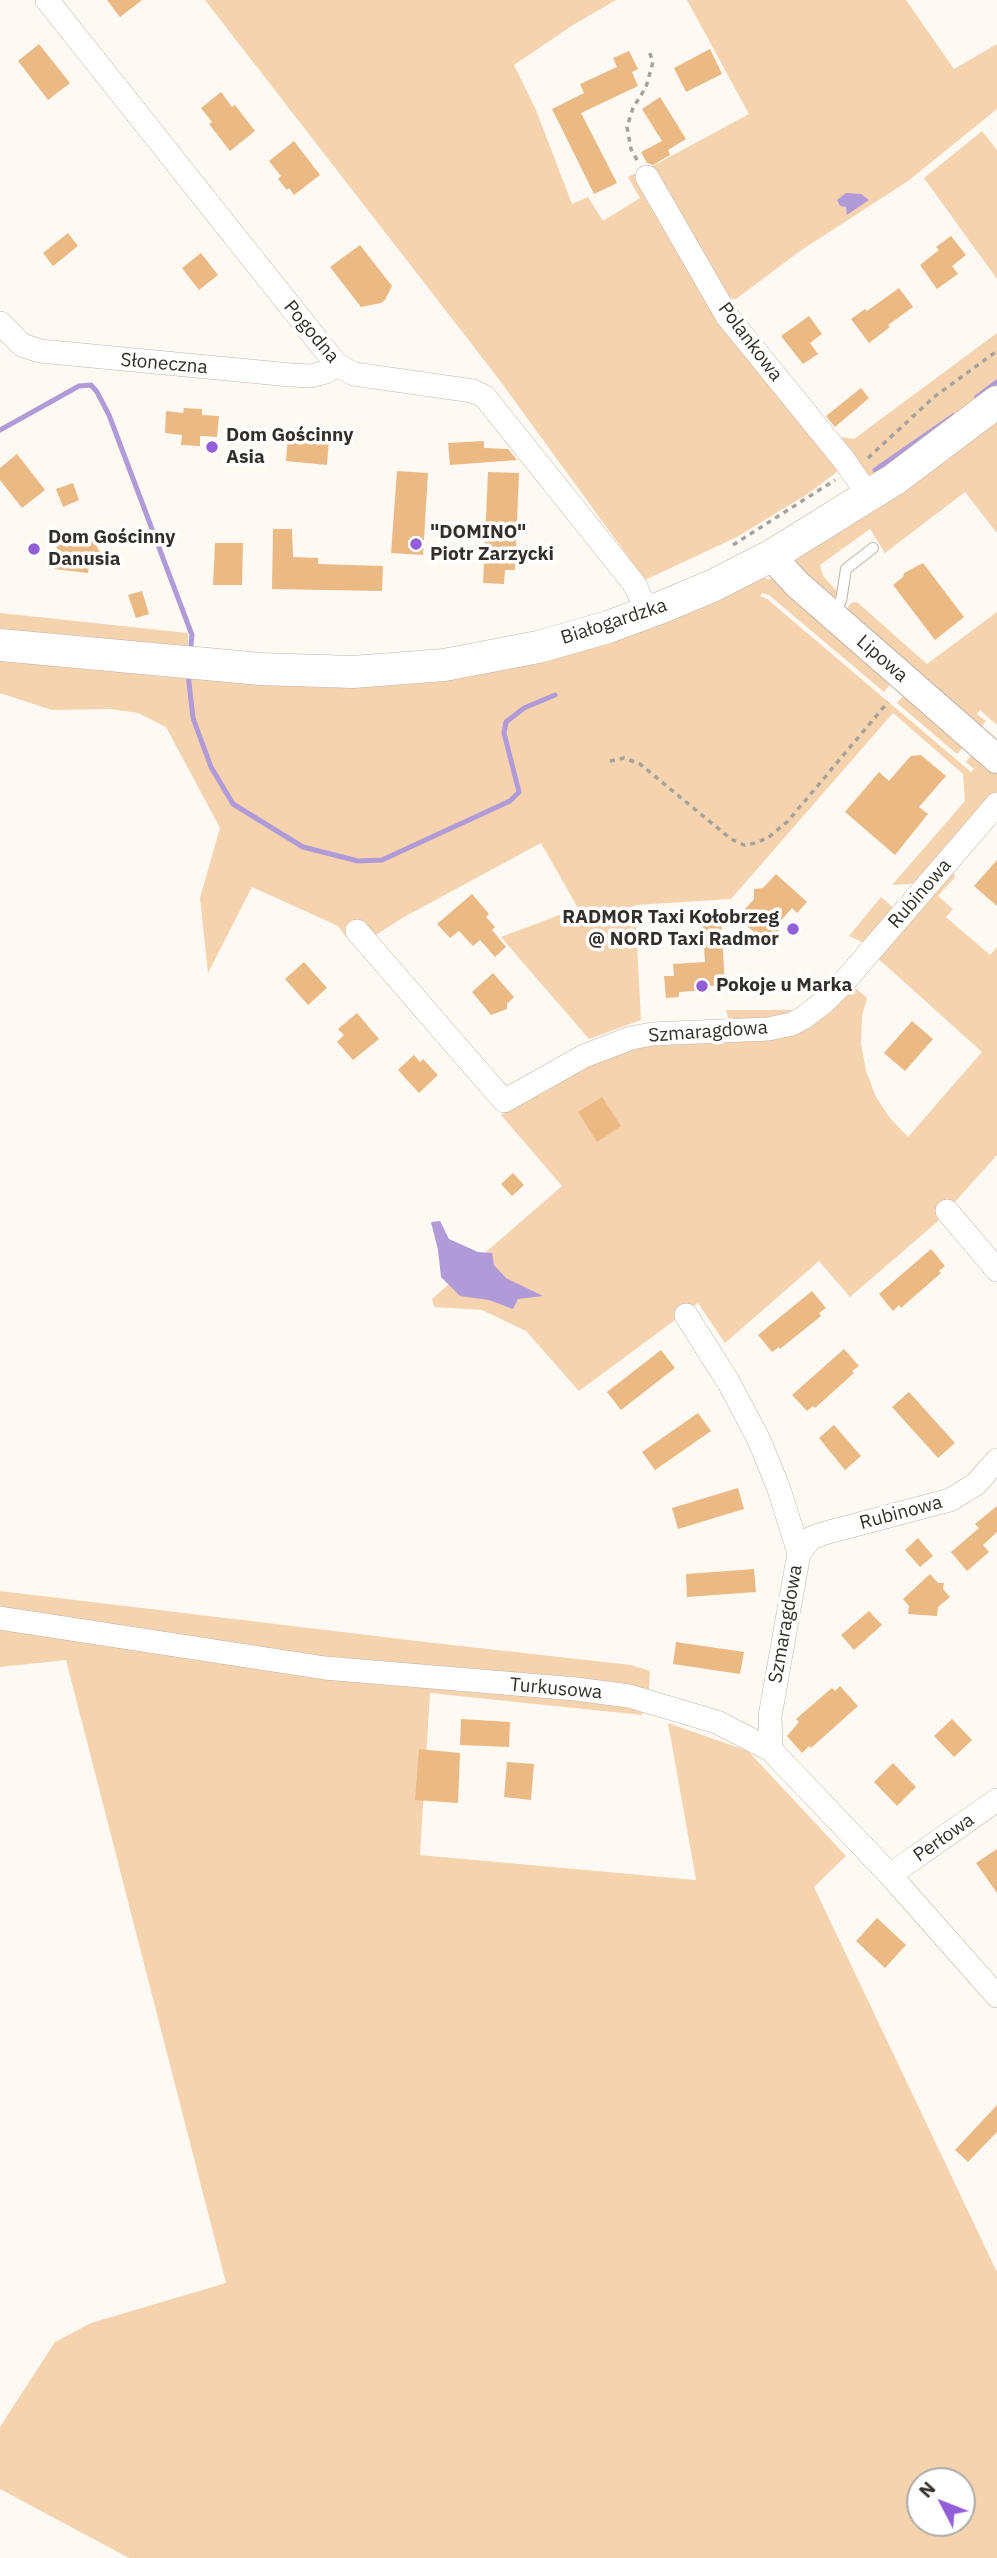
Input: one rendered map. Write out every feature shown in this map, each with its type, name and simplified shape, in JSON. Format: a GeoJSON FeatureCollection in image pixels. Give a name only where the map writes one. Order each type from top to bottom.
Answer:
{"type":"FeatureCollection","features":[{"type":"Feature","properties":{"kind":"main road","name":"Białogardzka"},"geometry":{"type":"LineString","coordinates":[[0,645],[187,663],[331,672],[426,667],[538,647],[648,613],[712,586],[771,556],[869,496],[997,402]]}},
{"type":"Feature","properties":{"kind":"street","name":"Pogodna"},"geometry":{"type":"LineString","coordinates":[[47,0],[337,366],[354,374],[473,391],[485,397],[635,585],[648,613]]}},
{"type":"Feature","properties":{"kind":"street","name":"Polankowa"},"geometry":{"type":"LineString","coordinates":[[647,177],[727,316],[869,496]]}},
{"type":"Feature","properties":{"kind":"street","name":"Słoneczna"},"geometry":{"type":"LineString","coordinates":[[0,323],[22,345],[40,351],[291,375],[311,376],[337,366]]}},
{"type":"Feature","properties":{"kind":"street","name":"Lipowa"},"geometry":{"type":"LineString","coordinates":[[771,556],[776,564],[831,614],[997,759]]}},
{"type":"Feature","properties":{"kind":"street","name":"Rubinowa"},"geometry":{"type":"LineString","coordinates":[[843,983],[997,804]]}},
{"type":"Feature","properties":{"kind":"street","name":"Szmaragdowa"},"geometry":{"type":"LineString","coordinates":[[357,932],[504,1101],[584,1056],[631,1038],[652,1034],[768,1029],[792,1024],[814,1011],[843,983]]}},
{"type":"Feature","properties":{"kind":"street"},"geometry":{"type":"LineString","coordinates":[[947,1211],[997,1270]]}},
{"type":"Feature","properties":{"kind":"street","name":"Szmaragdowa"},"geometry":{"type":"LineString","coordinates":[[686,1315],[729,1383],[759,1440],[779,1489],[799,1553],[770,1716],[771,1750]]}},
{"type":"Feature","properties":{"kind":"street","name":"Rubinowa"},"geometry":{"type":"LineString","coordinates":[[799,1553],[811,1538],[825,1533],[950,1500],[976,1484],[997,1460]]}},
{"type":"Feature","properties":{"kind":"street","name":"Turkusowa"},"geometry":{"type":"LineString","coordinates":[[0,1618],[325,1668],[576,1689],[629,1696],[717,1722],[771,1750],[890,1875],[997,1996]]}},
{"type":"Feature","properties":{"kind":"street","name":"Perłowa"},"geometry":{"type":"LineString","coordinates":[[890,1875],[997,1800]]}},
{"type":"Feature","properties":{"kind":"lane"},"geometry":{"type":"LineString","coordinates":[[831,614],[841,601],[846,569],[873,548]]}},
{"type":"Feature","properties":{"kind":"path"},"geometry":{"type":"LineString","coordinates":[[647,177],[631,149],[627,127],[633,108],[646,87],[653,62],[649,51]]}},
{"type":"Feature","properties":{"kind":"path"},"geometry":{"type":"LineString","coordinates":[[730,547],[783,516],[869,457],[934,397],[997,351]]}},
{"type":"Feature","properties":{"kind":"path"},"geometry":{"type":"LineString","coordinates":[[610,761],[624,758],[640,764],[731,839],[744,845],[756,843],[769,837],[788,821],[888,702]]}},
{"type":"Feature","properties":{"kind":"shaded area"},"geometry":{"type":"Polygon","coordinates":[[[205,0],[616,0],[514,65],[536,110],[572,204],[588,197],[603,221],[640,198],[628,177],[639,172],[838,471],[809,493],[737,537],[645,580],[498,378],[205,0]]]}},
{"type":"Feature","properties":{"kind":"shaded area"},"geometry":{"type":"Polygon","coordinates":[[[687,0],[906,0],[954,69],[997,44],[997,109],[908,181],[800,251],[736,299],[726,299],[649,168],[749,114],[687,0]]]}},
{"type":"Feature","properties":{"kind":"shaded area"},"geometry":{"type":"Polygon","coordinates":[[[982,131],[997,150],[997,279],[924,178],[982,131]]]}},
{"type":"Feature","properties":{"kind":"shaded area"},"geometry":{"type":"Polygon","coordinates":[[[846,193],[861,194],[869,200],[847,215],[846,207],[840,206],[837,200],[846,193]]]}},
{"type":"Feature","properties":{"kind":"shaded area"},"geometry":{"type":"Polygon","coordinates":[[[997,333],[997,391],[876,476],[867,474],[834,436],[854,439],[997,333]]]}},
{"type":"Feature","properties":{"kind":"shaded area"},"geometry":{"type":"Polygon","coordinates":[[[997,413],[997,533],[965,492],[885,553],[870,529],[820,565],[823,576],[836,590],[837,595],[833,599],[794,562],[795,557],[997,413]]]}},
{"type":"Feature","properties":{"kind":"shaded area"},"geometry":{"type":"Polygon","coordinates":[[[760,577],[775,580],[891,683],[884,692],[769,595],[762,593],[760,596],[767,599],[971,772],[974,769],[966,762],[975,751],[997,769],[997,797],[923,883],[892,885],[965,801],[963,774],[893,713],[731,899],[635,905],[641,1020],[589,1039],[501,937],[578,908],[541,843],[404,917],[371,938],[360,927],[347,938],[338,926],[252,887],[208,973],[200,898],[220,828],[166,727],[138,713],[110,709],[52,710],[0,693],[0,654],[185,674],[185,679],[189,680],[190,674],[342,680],[760,577]]]}},
{"type":"Feature","properties":{"kind":"shaded area"},"geometry":{"type":"Polygon","coordinates":[[[857,602],[927,664],[997,612],[997,725],[980,710],[977,714],[986,721],[977,731],[845,611],[851,603],[857,602]]]}},
{"type":"Feature","properties":{"kind":"shaded area"},"geometry":{"type":"Polygon","coordinates":[[[0,613],[188,633],[188,643],[187,648],[0,631],[0,613]]]}},
{"type":"Feature","properties":{"kind":"shaded area"},"geometry":{"type":"Polygon","coordinates":[[[904,695],[967,743],[957,754],[897,703],[904,695]]]}},
{"type":"Feature","properties":{"kind":"shaded area"},"geometry":{"type":"Polygon","coordinates":[[[951,865],[955,877],[938,896],[953,909],[946,917],[990,955],[997,947],[997,1155],[937,1222],[850,1297],[819,1261],[725,1343],[698,1303],[579,1391],[526,1331],[482,1310],[434,1307],[432,1299],[562,1186],[501,1115],[517,1103],[623,1046],[767,1034],[851,984],[867,998],[862,1016],[861,1043],[866,1071],[876,1097],[890,1118],[908,1137],[982,1052],[873,954],[951,865]]]}},
{"type":"Feature","properties":{"kind":"shaded area"},"geometry":{"type":"Polygon","coordinates":[[[881,897],[898,912],[869,945],[849,936],[881,897]]]}},
{"type":"Feature","properties":{"kind":"shaded area"},"geometry":{"type":"Polygon","coordinates":[[[822,988],[790,1020],[730,1025],[726,1010],[794,1010],[822,988]]]}},
{"type":"Feature","properties":{"kind":"shaded area"},"geometry":{"type":"Polygon","coordinates":[[[440,1221],[449,1239],[478,1252],[492,1253],[494,1265],[506,1278],[543,1296],[518,1299],[513,1309],[489,1300],[460,1296],[441,1277],[431,1222],[440,1221]]]}},
{"type":"Feature","properties":{"kind":"shaded area"},"geometry":{"type":"Polygon","coordinates":[[[0,1591],[631,1665],[650,1671],[642,1715],[430,1693],[420,1855],[696,1880],[668,1723],[748,1751],[846,1856],[814,1887],[997,2272],[997,2558],[129,2558],[0,2489],[0,2427],[55,2342],[91,2323],[226,2283],[66,1660],[0,1667],[0,1591]]]}},
{"type":"Feature","properties":{"kind":"building"},"geometry":{"type":"Polygon","coordinates":[[[107,0],[142,0],[120,17],[107,0]]]}},
{"type":"Feature","properties":{"kind":"building"},"geometry":{"type":"Polygon","coordinates":[[[39,44],[70,83],[48,100],[18,61],[39,44]]]}},
{"type":"Feature","properties":{"kind":"building"},"geometry":{"type":"Polygon","coordinates":[[[710,49],[722,74],[686,92],[674,68],[710,49]]]}},
{"type":"Feature","properties":{"kind":"building"},"geometry":{"type":"Polygon","coordinates":[[[629,51],[638,69],[632,72],[638,86],[581,113],[617,183],[594,194],[552,109],[584,93],[580,84],[617,67],[613,58],[629,51]]]}},
{"type":"Feature","properties":{"kind":"building"},"geometry":{"type":"Polygon","coordinates":[[[221,92],[255,131],[230,151],[209,124],[212,122],[201,108],[221,92]]]}},
{"type":"Feature","properties":{"kind":"building"},"geometry":{"type":"Polygon","coordinates":[[[660,97],[686,139],[668,150],[670,155],[653,165],[647,163],[641,152],[662,141],[642,109],[660,97]]]}},
{"type":"Feature","properties":{"kind":"building"},"geometry":{"type":"Polygon","coordinates":[[[294,141],[320,175],[294,195],[278,179],[281,176],[269,161],[294,141]]]}},
{"type":"Feature","properties":{"kind":"building"},"geometry":{"type":"Polygon","coordinates":[[[68,233],[78,246],[53,266],[43,253],[68,233]]]}},
{"type":"Feature","properties":{"kind":"building"},"geometry":{"type":"Polygon","coordinates":[[[951,236],[966,255],[952,266],[958,274],[937,289],[920,265],[939,250],[936,247],[951,236]]]}},
{"type":"Feature","properties":{"kind":"building"},"geometry":{"type":"Polygon","coordinates":[[[360,245],[392,286],[381,303],[361,307],[330,267],[360,245]]]}},
{"type":"Feature","properties":{"kind":"building"},"geometry":{"type":"Polygon","coordinates":[[[201,253],[218,275],[199,290],[182,268],[201,253]]]}},
{"type":"Feature","properties":{"kind":"building"},"geometry":{"type":"Polygon","coordinates":[[[899,288],[913,307],[869,343],[851,319],[899,288]]]}},
{"type":"Feature","properties":{"kind":"building"},"geometry":{"type":"Polygon","coordinates":[[[809,316],[822,334],[810,343],[818,354],[803,364],[781,336],[809,316]]]}},
{"type":"Feature","properties":{"kind":"building"},"geometry":{"type":"Polygon","coordinates":[[[861,388],[869,398],[835,427],[826,416],[861,388]]]}},
{"type":"Feature","properties":{"kind":"building"},"geometry":{"type":"Polygon","coordinates":[[[184,408],[202,409],[202,415],[219,416],[217,437],[200,436],[200,446],[181,445],[182,435],[165,433],[166,411],[183,413],[184,408]]]}},
{"type":"Feature","properties":{"kind":"building"},"geometry":{"type":"Polygon","coordinates":[[[288,436],[329,439],[327,465],[286,461],[288,436]]]}},
{"type":"Feature","properties":{"kind":"building"},"geometry":{"type":"Polygon","coordinates":[[[484,441],[484,448],[508,449],[517,460],[450,465],[448,443],[484,441]]]}},
{"type":"Feature","properties":{"kind":"building"},"geometry":{"type":"Polygon","coordinates":[[[17,454],[45,490],[22,508],[0,480],[0,468],[17,454]]]}},
{"type":"Feature","properties":{"kind":"building"},"geometry":{"type":"Polygon","coordinates":[[[397,471],[428,473],[423,555],[391,553],[397,471]]]}},
{"type":"Feature","properties":{"kind":"building"},"geometry":{"type":"Polygon","coordinates":[[[488,472],[519,473],[515,570],[505,570],[504,584],[483,583],[488,472]]]}},
{"type":"Feature","properties":{"kind":"building"},"geometry":{"type":"Polygon","coordinates":[[[73,483],[79,500],[63,507],[56,489],[73,483]]]}},
{"type":"Feature","properties":{"kind":"building"},"geometry":{"type":"Polygon","coordinates":[[[273,529],[292,529],[293,557],[318,558],[318,564],[383,566],[382,591],[272,589],[273,529]]]}},
{"type":"Feature","properties":{"kind":"building"},"geometry":{"type":"Polygon","coordinates":[[[59,531],[98,538],[97,548],[113,565],[89,563],[88,573],[54,569],[59,531]]]}},
{"type":"Feature","properties":{"kind":"building"},"geometry":{"type":"Polygon","coordinates":[[[215,543],[243,543],[242,585],[213,585],[215,543]]]}},
{"type":"Feature","properties":{"kind":"building"},"geometry":{"type":"Polygon","coordinates":[[[923,563],[964,617],[935,640],[893,585],[904,573],[923,563]]]}},
{"type":"Feature","properties":{"kind":"building"},"geometry":{"type":"Polygon","coordinates":[[[142,591],[149,614],[136,618],[128,595],[142,591]]]}},
{"type":"Feature","properties":{"kind":"building"},"geometry":{"type":"Polygon","coordinates":[[[921,755],[946,776],[919,807],[928,814],[895,855],[845,812],[879,772],[889,781],[911,756],[921,755]]]}},
{"type":"Feature","properties":{"kind":"building"},"geometry":{"type":"Polygon","coordinates":[[[997,860],[997,906],[974,886],[997,860]]]}},
{"type":"Feature","properties":{"kind":"building"},"geometry":{"type":"Polygon","coordinates":[[[776,874],[807,902],[797,913],[792,908],[778,924],[779,938],[775,943],[769,944],[737,918],[754,899],[754,889],[763,888],[776,874]]]}},
{"type":"Feature","properties":{"kind":"building"},"geometry":{"type":"Polygon","coordinates":[[[472,894],[489,914],[486,917],[495,927],[492,930],[506,947],[495,957],[480,940],[473,946],[459,931],[450,938],[437,924],[472,894]]]}},
{"type":"Feature","properties":{"kind":"building"},"geometry":{"type":"Polygon","coordinates":[[[721,918],[725,985],[708,986],[708,990],[679,992],[679,997],[666,998],[664,976],[674,976],[673,964],[705,962],[702,920],[721,918]]]}},
{"type":"Feature","properties":{"kind":"building"},"geometry":{"type":"Polygon","coordinates":[[[304,962],[327,988],[308,1005],[285,979],[304,962]]]}},
{"type":"Feature","properties":{"kind":"building"},"geometry":{"type":"Polygon","coordinates":[[[493,973],[514,997],[507,1004],[507,1009],[491,1015],[472,992],[493,973]]]}},
{"type":"Feature","properties":{"kind":"building"},"geometry":{"type":"Polygon","coordinates":[[[357,1013],[379,1039],[353,1060],[337,1042],[344,1035],[338,1029],[357,1013]]]}},
{"type":"Feature","properties":{"kind":"building"},"geometry":{"type":"Polygon","coordinates":[[[912,1021],[933,1039],[905,1071],[884,1053],[912,1021]]]}},
{"type":"Feature","properties":{"kind":"building"},"geometry":{"type":"Polygon","coordinates":[[[414,1055],[420,1062],[423,1059],[438,1075],[419,1093],[398,1070],[414,1055]]]}},
{"type":"Feature","properties":{"kind":"building"},"geometry":{"type":"Polygon","coordinates":[[[602,1097],[621,1126],[597,1142],[578,1112],[602,1097]]]}},
{"type":"Feature","properties":{"kind":"building"},"geometry":{"type":"Polygon","coordinates":[[[513,1173],[524,1185],[512,1196],[501,1184],[513,1173]]]}},
{"type":"Feature","properties":{"kind":"building"},"geometry":{"type":"Polygon","coordinates":[[[931,1249],[945,1266],[939,1271],[941,1273],[901,1308],[899,1305],[893,1311],[879,1294],[931,1249]]]}},
{"type":"Feature","properties":{"kind":"building"},"geometry":{"type":"Polygon","coordinates":[[[812,1291],[826,1308],[819,1313],[821,1316],[780,1349],[779,1347],[772,1352],[758,1335],[812,1291]]]}},
{"type":"Feature","properties":{"kind":"building"},"geometry":{"type":"Polygon","coordinates":[[[844,1349],[859,1366],[815,1408],[813,1406],[807,1411],[792,1395],[844,1349]]]}},
{"type":"Feature","properties":{"kind":"building"},"geometry":{"type":"Polygon","coordinates":[[[661,1350],[675,1368],[621,1410],[607,1392],[661,1350]]]}},
{"type":"Feature","properties":{"kind":"building"},"geometry":{"type":"Polygon","coordinates":[[[909,1392],[955,1443],[938,1458],[892,1407],[909,1392]]]}},
{"type":"Feature","properties":{"kind":"building"},"geometry":{"type":"Polygon","coordinates":[[[698,1413],[711,1431],[655,1470],[642,1452],[698,1413]]]}},
{"type":"Feature","properties":{"kind":"building"},"geometry":{"type":"Polygon","coordinates":[[[834,1425],[861,1456],[845,1470],[819,1438],[834,1425]]]}},
{"type":"Feature","properties":{"kind":"building"},"geometry":{"type":"Polygon","coordinates":[[[738,1488],[744,1509],[678,1529],[672,1508],[738,1488]]]}},
{"type":"Feature","properties":{"kind":"building"},"geometry":{"type":"Polygon","coordinates":[[[997,1506],[997,1532],[983,1545],[989,1552],[967,1571],[951,1552],[979,1528],[975,1524],[997,1506]]]}},
{"type":"Feature","properties":{"kind":"building"},"geometry":{"type":"Polygon","coordinates":[[[918,1538],[933,1556],[920,1567],[905,1550],[918,1538]]]}},
{"type":"Feature","properties":{"kind":"building"},"geometry":{"type":"Polygon","coordinates":[[[754,1569],[756,1592],[687,1597],[686,1574],[754,1569]]]}},
{"type":"Feature","properties":{"kind":"building"},"geometry":{"type":"Polygon","coordinates":[[[930,1574],[938,1583],[944,1583],[943,1589],[950,1597],[938,1607],[937,1616],[908,1614],[909,1606],[903,1599],[930,1574]]]}},
{"type":"Feature","properties":{"kind":"building"},"geometry":{"type":"Polygon","coordinates":[[[869,1611],[882,1625],[854,1650],[841,1635],[869,1611]]]}},
{"type":"Feature","properties":{"kind":"building"},"geometry":{"type":"Polygon","coordinates":[[[676,1642],[744,1652],[740,1674],[673,1664],[676,1642]]]}},
{"type":"Feature","properties":{"kind":"building"},"geometry":{"type":"Polygon","coordinates":[[[840,1686],[858,1706],[802,1753],[787,1736],[799,1722],[796,1719],[832,1688],[835,1691],[840,1686]]]}},
{"type":"Feature","properties":{"kind":"building"},"geometry":{"type":"Polygon","coordinates":[[[461,1719],[510,1722],[509,1747],[460,1745],[461,1719]]]}},
{"type":"Feature","properties":{"kind":"building"},"geometry":{"type":"Polygon","coordinates":[[[952,1719],[972,1740],[954,1757],[934,1736],[952,1719]]]}},
{"type":"Feature","properties":{"kind":"building"},"geometry":{"type":"Polygon","coordinates":[[[419,1749],[460,1753],[458,1803],[415,1800],[419,1749]]]}},
{"type":"Feature","properties":{"kind":"building"},"geometry":{"type":"Polygon","coordinates":[[[507,1762],[534,1764],[531,1800],[504,1797],[507,1762]]]}},
{"type":"Feature","properties":{"kind":"building"},"geometry":{"type":"Polygon","coordinates":[[[893,1763],[916,1787],[897,1806],[874,1782],[893,1763]]]}},
{"type":"Feature","properties":{"kind":"building"},"geometry":{"type":"Polygon","coordinates":[[[997,1849],[997,1893],[976,1863],[997,1849]]]}},
{"type":"Feature","properties":{"kind":"building"},"geometry":{"type":"Polygon","coordinates":[[[877,1918],[906,1945],[885,1968],[856,1941],[877,1918]]]}},
{"type":"Feature","properties":{"kind":"building"},"geometry":{"type":"Polygon","coordinates":[[[997,2105],[997,2132],[968,2162],[955,2150],[997,2105]]]}},
{"type":"Feature","properties":{"kind":"waterway"},"geometry":{"type":"LineString","coordinates":[[977,397],[997,382]]}},
{"type":"Feature","properties":{"kind":"waterway"},"geometry":{"type":"LineString","coordinates":[[0,430],[79,386],[91,385],[97,392],[109,415],[192,635],[190,654]]}},
{"type":"Feature","properties":{"kind":"waterway"},"geometry":{"type":"LineString","coordinates":[[875,470],[953,416]]}},
{"type":"Feature","properties":{"kind":"waterway"},"geometry":{"type":"LineString","coordinates":[[188,674],[193,718],[211,767],[233,804],[303,847],[358,861],[382,860],[510,801],[519,792],[504,733],[506,722],[524,708],[555,695]]}},
{"type":"Feature","properties":{"kind":"place","name":"Dom Gościnny Asia"},"geometry":{"type":"Point","coordinates":[212,447]}},
{"type":"Feature","properties":{"kind":"place","name":"\"DOMINO\" Piotr Zarzycki"},"geometry":{"type":"Point","coordinates":[416,544]}},
{"type":"Feature","properties":{"kind":"place","name":"Dom Gościnny Danusia"},"geometry":{"type":"Point","coordinates":[34,549]}},
{"type":"Feature","properties":{"kind":"place","name":"RADMOR Taxi Kołobrzeg @ NORD Taxi Radmor"},"geometry":{"type":"Point","coordinates":[793,929]}},
{"type":"Feature","properties":{"kind":"place","name":"Pokoje u Marka"},"geometry":{"type":"Point","coordinates":[702,986]}}]}
